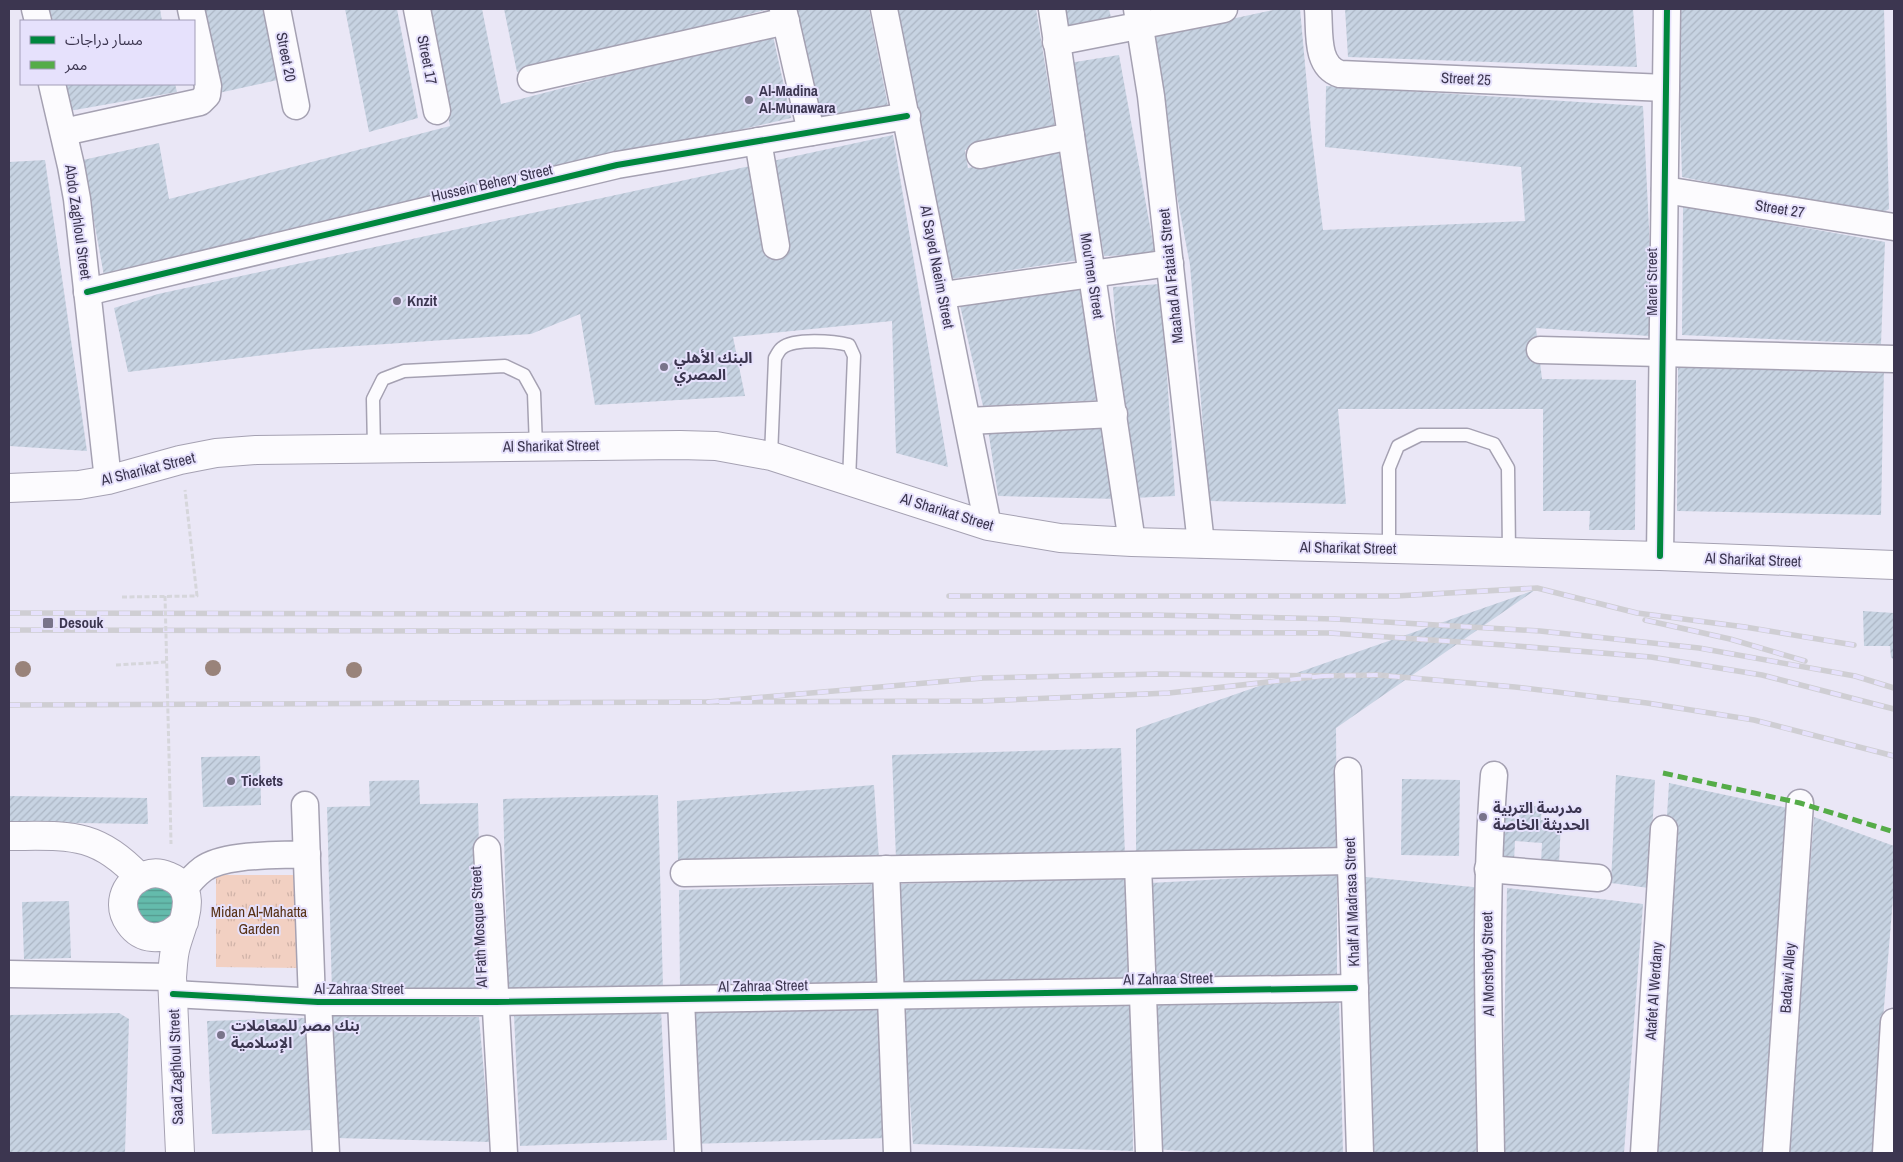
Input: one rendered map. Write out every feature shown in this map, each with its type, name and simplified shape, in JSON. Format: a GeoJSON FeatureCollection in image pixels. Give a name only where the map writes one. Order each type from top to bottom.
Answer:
{"type":"FeatureCollection","features":[{"type":"Feature","properties":{"kind":"main road","name":"Al Sharikat Street"},"geometry":{"type":"LineString","coordinates":[[9,488],[79,485],[108,480],[180,460],[216,453],[256,450],[536,446],[707,446],[750,451],[770,456],[988,526],[1060,538],[1132,542],[1660,556],[1894,565]]}},
{"type":"Feature","properties":{"kind":"main road"},"geometry":{"type":"LineString","coordinates":[[9,836],[62,836],[84,840],[105,848],[123,860],[139,877]]}},
{"type":"Feature","properties":{"kind":"main road"},"geometry":{"type":"LineString","coordinates":[[150,873],[161,873],[178,882],[184,889],[188,911],[184,922],[175,931],[163,937],[150,937],[138,932],[128,923],[123,911],[124,898],[129,886],[139,877],[150,873]]}},
{"type":"Feature","properties":{"kind":"main road","name":"Saad Zaghloul Street"},"geometry":{"type":"LineString","coordinates":[[180,1153],[173,985],[175,948],[184,922]]}},
{"type":"Feature","properties":{"kind":"street","name":"Street 20"},"geometry":{"type":"LineString","coordinates":[[277,9],[296,106]]}},
{"type":"Feature","properties":{"kind":"street","name":"Street 17"},"geometry":{"type":"LineString","coordinates":[[417,9],[437,111]]}},
{"type":"Feature","properties":{"kind":"street","name":"Al Sayed Naeim Street"},"geometry":{"type":"LineString","coordinates":[[884,9],[988,526]]}},
{"type":"Feature","properties":{"kind":"street","name":"Mou'men Street"},"geometry":{"type":"LineString","coordinates":[[1052,9],[1132,542]]}},
{"type":"Feature","properties":{"kind":"street"},"geometry":{"type":"LineString","coordinates":[[1056,42],[1139,17],[1224,9]]}},
{"type":"Feature","properties":{"kind":"street","name":"Street 25"},"geometry":{"type":"LineString","coordinates":[[1318,9],[1322,56],[1328,68],[1340,74],[1666,88]]}},
{"type":"Feature","properties":{"kind":"street","name":"Marei Street"},"geometry":{"type":"LineString","coordinates":[[1660,556],[1667,9]]}},
{"type":"Feature","properties":{"kind":"street"},"geometry":{"type":"LineString","coordinates":[[531,79],[785,15],[811,132]]}},
{"type":"Feature","properties":{"kind":"street","name":"Maahad Al Fataiat Street"},"geometry":{"type":"LineString","coordinates":[[1139,17],[1151,96],[1201,544]]}},
{"type":"Feature","properties":{"kind":"street"},"geometry":{"type":"LineString","coordinates":[[64,132],[200,102],[204,99],[208,86],[195,27]]}},
{"type":"Feature","properties":{"kind":"street","name":"Abdo Zaghloul Street"},"geometry":{"type":"LineString","coordinates":[[52,85],[64,132],[77,199],[108,480]]}},
{"type":"Feature","properties":{"kind":"street","name":"Hussein Behery Street"},"geometry":{"type":"LineString","coordinates":[[87,292],[617,165],[906,116]]}},
{"type":"Feature","properties":{"kind":"street"},"geometry":{"type":"LineString","coordinates":[[980,155],[1070,136]]}},
{"type":"Feature","properties":{"kind":"street"},"geometry":{"type":"LineString","coordinates":[[758,141],[776,246]]}},
{"type":"Feature","properties":{"kind":"street","name":"Street 27"},"geometry":{"type":"LineString","coordinates":[[1665,190],[1894,227]]}},
{"type":"Feature","properties":{"kind":"street"},"geometry":{"type":"LineString","coordinates":[[943,295],[1170,263]]}},
{"type":"Feature","properties":{"kind":"street"},"geometry":{"type":"LineString","coordinates":[[1540,350],[1894,359]]}},
{"type":"Feature","properties":{"kind":"street"},"geometry":{"type":"LineString","coordinates":[[968,421],[1114,414]]}},
{"type":"Feature","properties":{"kind":"street","name":"Khalf Al Madrasa Street"},"geometry":{"type":"LineString","coordinates":[[1348,771],[1360,1153]]}},
{"type":"Feature","properties":{"kind":"street","name":"Al Morshedy Street"},"geometry":{"type":"LineString","coordinates":[[1491,1153],[1487,936],[1488,869],[1494,775]]}},
{"type":"Feature","properties":{"kind":"street","name":"Badawi Alley"},"geometry":{"type":"LineString","coordinates":[[1776,1153],[1800,804]]}},
{"type":"Feature","properties":{"kind":"street"},"geometry":{"type":"LineString","coordinates":[[305,805],[315,1002],[326,1153]]}},
{"type":"Feature","properties":{"kind":"street","name":"Atafet Al Werdany"},"geometry":{"type":"LineString","coordinates":[[1644,1153],[1664,829]]}},
{"type":"Feature","properties":{"kind":"street","name":"Al Fath Mosque Street"},"geometry":{"type":"LineString","coordinates":[[487,849],[504,1153]]}},
{"type":"Feature","properties":{"kind":"street"},"geometry":{"type":"LineString","coordinates":[[184,889],[203,868],[216,862],[229,859],[307,854]]}},
{"type":"Feature","properties":{"kind":"street"},"geometry":{"type":"LineString","coordinates":[[684,873],[1350,861]]}},
{"type":"Feature","properties":{"kind":"street"},"geometry":{"type":"LineString","coordinates":[[1138,865],[1149,1153]]}},
{"type":"Feature","properties":{"kind":"street"},"geometry":{"type":"LineString","coordinates":[[886,869],[897,1153]]}},
{"type":"Feature","properties":{"kind":"street"},"geometry":{"type":"LineString","coordinates":[[1488,869],[1598,878]]}},
{"type":"Feature","properties":{"kind":"street","name":"Al Zahraa Street"},"geometry":{"type":"LineString","coordinates":[[9,974],[173,985],[315,1002],[681,1000],[1354,988]]}},
{"type":"Feature","properties":{"kind":"street"},"geometry":{"type":"LineString","coordinates":[[681,1000],[688,1153]]}},
{"type":"Feature","properties":{"kind":"street"},"geometry":{"type":"LineString","coordinates":[[1886,1153],[1894,1022]]}},
{"type":"Feature","properties":{"kind":"lane"},"geometry":{"type":"LineString","coordinates":[[770,456],[775,358],[782,348],[792,343],[837,341],[848,345],[854,356],[849,481]]}},
{"type":"Feature","properties":{"kind":"lane"},"geometry":{"type":"LineString","coordinates":[[374,448],[373,399],[383,380],[404,371],[505,366],[524,375],[534,393],[536,446]]}},
{"type":"Feature","properties":{"kind":"lane"},"geometry":{"type":"LineString","coordinates":[[1389,549],[1389,468],[1398,446],[1420,435],[1467,435],[1494,444],[1508,468],[1509,552]]}},
{"type":"Feature","properties":{"kind":"path"},"geometry":{"type":"LineString","coordinates":[[122,597],[197,596],[187,506]]}},
{"type":"Feature","properties":{"kind":"path"},"geometry":{"type":"LineString","coordinates":[[165,596],[171,834]]}},
{"type":"Feature","properties":{"kind":"path"},"geometry":{"type":"LineString","coordinates":[[116,665],[167,662]]}},
{"type":"Feature","properties":{"kind":"green space","name":"Midan Al-Mahatta Garden"},"geometry":{"type":"Polygon","coordinates":[[[216,875],[303,875],[303,968],[216,967],[216,875]]]}},
{"type":"Feature","properties":{"kind":"shaded area"},"geometry":{"type":"Polygon","coordinates":[[[143,881],[176,887],[169,930],[135,924],[133,889],[143,881]]]}},
{"type":"Feature","properties":{"kind":"building"},"geometry":{"type":"Polygon","coordinates":[[[45,9],[160,9],[162,20],[48,20],[45,9]]]}},
{"type":"Feature","properties":{"kind":"building"},"geometry":{"type":"Polygon","coordinates":[[[196,9],[266,9],[282,79],[214,94],[196,9]]]}},
{"type":"Feature","properties":{"kind":"building"},"geometry":{"type":"Polygon","coordinates":[[[345,9],[397,9],[418,118],[369,132],[345,9]]]}},
{"type":"Feature","properties":{"kind":"building"},"geometry":{"type":"Polygon","coordinates":[[[426,9],[482,9],[501,104],[749,40],[773,36],[791,118],[104,276],[83,160],[159,143],[169,199],[450,126],[426,9]]]}},
{"type":"Feature","properties":{"kind":"building"},"geometry":{"type":"Polygon","coordinates":[[[504,9],[769,9],[647,42],[517,72],[504,9]]]}},
{"type":"Feature","properties":{"kind":"building"},"geometry":{"type":"Polygon","coordinates":[[[791,9],[869,9],[889,111],[816,126],[791,9]]]}},
{"type":"Feature","properties":{"kind":"building"},"geometry":{"type":"Polygon","coordinates":[[[898,9],[1036,9],[1056,132],[965,150],[968,168],[1059,151],[1078,260],[950,279],[898,9]]]}},
{"type":"Feature","properties":{"kind":"building"},"geometry":{"type":"Polygon","coordinates":[[[1060,9],[1109,9],[1112,22],[1064,32],[1060,9]]]}},
{"type":"Feature","properties":{"kind":"building"},"geometry":{"type":"Polygon","coordinates":[[[1278,9],[1300,9],[1311,130],[1323,230],[1525,221],[1521,167],[1325,147],[1326,86],[1643,106],[1650,249],[1649,336],[1536,328],[1542,379],[1636,380],[1635,530],[1589,530],[1590,511],[1543,511],[1543,409],[1338,409],[1346,504],[1209,501],[1190,265],[1147,37],[1278,9]]]}},
{"type":"Feature","properties":{"kind":"building"},"geometry":{"type":"Polygon","coordinates":[[[1345,9],[1633,9],[1637,67],[1348,57],[1345,9]]]}},
{"type":"Feature","properties":{"kind":"building"},"geometry":{"type":"Polygon","coordinates":[[[1677,9],[1884,9],[1889,209],[1877,216],[1682,177],[1677,9]]]}},
{"type":"Feature","properties":{"kind":"building"},"geometry":{"type":"Polygon","coordinates":[[[1119,55],[1155,254],[1104,256],[1069,63],[1119,55]]]}},
{"type":"Feature","properties":{"kind":"building"},"geometry":{"type":"Polygon","coordinates":[[[62,85],[175,85],[177,92],[69,111],[62,85]]]}},
{"type":"Feature","properties":{"kind":"building","name":"Knzit"},"geometry":{"type":"Polygon","coordinates":[[[893,135],[948,467],[896,453],[892,321],[733,337],[745,396],[595,405],[580,314],[531,334],[313,349],[128,372],[114,308],[158,294],[893,135]]]}},
{"type":"Feature","properties":{"kind":"building"},"geometry":{"type":"Polygon","coordinates":[[[45,160],[87,451],[9,446],[9,162],[45,160]]]}},
{"type":"Feature","properties":{"kind":"building"},"geometry":{"type":"Polygon","coordinates":[[[1683,206],[1885,242],[1881,344],[1682,335],[1683,206]]]}},
{"type":"Feature","properties":{"kind":"building"},"geometry":{"type":"Polygon","coordinates":[[[1083,280],[1102,400],[983,406],[959,301],[1083,280]]]}},
{"type":"Feature","properties":{"kind":"building"},"geometry":{"type":"Polygon","coordinates":[[[1161,284],[1175,496],[1133,498],[1122,424],[1113,287],[1161,284]]]}},
{"type":"Feature","properties":{"kind":"building"},"geometry":{"type":"Polygon","coordinates":[[[1678,364],[1884,367],[1881,515],[1677,511],[1678,364]]]}},
{"type":"Feature","properties":{"kind":"building"},"geometry":{"type":"Polygon","coordinates":[[[1108,425],[1117,499],[998,496],[988,429],[1108,425]]]}},
{"type":"Feature","properties":{"kind":"building"},"geometry":{"type":"Polygon","coordinates":[[[1535,590],[1336,728],[1337,853],[1136,856],[1136,729],[1535,590]]]}},
{"type":"Feature","properties":{"kind":"building"},"geometry":{"type":"Polygon","coordinates":[[[1863,611],[1894,613],[1894,660],[1891,657],[1890,646],[1864,646],[1863,611]]]}},
{"type":"Feature","properties":{"kind":"building"},"geometry":{"type":"Polygon","coordinates":[[[1121,748],[1125,856],[896,859],[892,755],[1121,748]]]}},
{"type":"Feature","properties":{"kind":"building","name":"Tickets"},"geometry":{"type":"Polygon","coordinates":[[[260,756],[261,805],[203,807],[201,757],[260,756]]]}},
{"type":"Feature","properties":{"kind":"building"},"geometry":{"type":"Polygon","coordinates":[[[1616,775],[1655,780],[1649,888],[1611,883],[1616,775]]]}},
{"type":"Feature","properties":{"kind":"building"},"geometry":{"type":"Polygon","coordinates":[[[1402,779],[1460,780],[1459,856],[1401,855],[1402,779]]]}},
{"type":"Feature","properties":{"kind":"building"},"geometry":{"type":"Polygon","coordinates":[[[419,780],[420,804],[478,803],[482,990],[332,993],[327,807],[370,806],[369,781],[419,780]]]}},
{"type":"Feature","properties":{"kind":"building"},"geometry":{"type":"Polygon","coordinates":[[[1669,783],[1797,810],[1770,1153],[1646,1153],[1669,783]]]}},
{"type":"Feature","properties":{"kind":"building"},"geometry":{"type":"Polygon","coordinates":[[[874,785],[879,859],[678,861],[677,801],[874,785]]]}},
{"type":"Feature","properties":{"kind":"building"},"geometry":{"type":"Polygon","coordinates":[[[658,795],[663,988],[508,992],[503,799],[658,795]]]}},
{"type":"Feature","properties":{"kind":"building"},"geometry":{"type":"Polygon","coordinates":[[[9,796],[147,798],[148,824],[9,822],[9,796]]]}},
{"type":"Feature","properties":{"kind":"building"},"geometry":{"type":"Polygon","coordinates":[[[1520,805],[1542,807],[1541,820],[1561,822],[1559,864],[1541,863],[1542,843],[1515,841],[1514,861],[1496,860],[1498,817],[1519,819],[1520,805]]]}},
{"type":"Feature","properties":{"kind":"building"},"geometry":{"type":"Polygon","coordinates":[[[1814,817],[1894,846],[1894,886],[1872,1153],[1788,1153],[1814,817]]]}},
{"type":"Feature","properties":{"kind":"building"},"geometry":{"type":"Polygon","coordinates":[[[1337,873],[1337,976],[1148,976],[1150,883],[1337,873]]]}},
{"type":"Feature","properties":{"kind":"building"},"geometry":{"type":"Polygon","coordinates":[[[1355,876],[1484,888],[1478,1153],[1367,1153],[1355,876]]]}},
{"type":"Feature","properties":{"kind":"building"},"geometry":{"type":"Polygon","coordinates":[[[1126,878],[1130,979],[901,986],[897,884],[1126,878]]]}},
{"type":"Feature","properties":{"kind":"building"},"geometry":{"type":"Polygon","coordinates":[[[881,884],[884,986],[680,989],[679,890],[881,884]]]}},
{"type":"Feature","properties":{"kind":"building"},"geometry":{"type":"Polygon","coordinates":[[[1507,888],[1643,904],[1624,1153],[1502,1153],[1507,888]]]}},
{"type":"Feature","properties":{"kind":"building"},"geometry":{"type":"Polygon","coordinates":[[[69,901],[71,958],[24,959],[22,902],[69,901]]]}},
{"type":"Feature","properties":{"kind":"building"},"geometry":{"type":"Polygon","coordinates":[[[1339,999],[1343,1153],[1213,1153],[1155,1149],[1149,1000],[1339,999]]]}},
{"type":"Feature","properties":{"kind":"building"},"geometry":{"type":"Polygon","coordinates":[[[1131,1001],[1133,1151],[913,1144],[903,1002],[1131,1001]]]}},
{"type":"Feature","properties":{"kind":"building"},"geometry":{"type":"Polygon","coordinates":[[[884,1002],[888,1138],[691,1144],[687,1008],[884,1002]]]}},
{"type":"Feature","properties":{"kind":"building"},"geometry":{"type":"Polygon","coordinates":[[[661,1009],[667,1140],[520,1146],[514,1015],[661,1009]]]}},
{"type":"Feature","properties":{"kind":"building"},"geometry":{"type":"Polygon","coordinates":[[[119,1013],[129,1019],[125,1153],[9,1153],[9,1015],[119,1013]]]}},
{"type":"Feature","properties":{"kind":"building"},"geometry":{"type":"Polygon","coordinates":[[[328,1016],[479,1017],[490,1142],[336,1138],[328,1016]]]}},
{"type":"Feature","properties":{"kind":"building"},"geometry":{"type":"Polygon","coordinates":[[[307,1018],[312,1130],[212,1134],[207,1021],[307,1018]]]}},
{"type":"Feature","properties":{"kind":"railway"},"geometry":{"type":"LineString","coordinates":[[949,596],[1396,596],[1537,588],[1637,613],[1745,627],[1854,645]]}},
{"type":"Feature","properties":{"kind":"railway"},"geometry":{"type":"LineString","coordinates":[[9,613],[1152,615],[1335,619],[1540,631],[1699,648],[1855,676],[1894,688]]}},
{"type":"Feature","properties":{"kind":"railway"},"geometry":{"type":"LineString","coordinates":[[1645,620],[1730,639],[1805,661]]}},
{"type":"Feature","properties":{"kind":"railway"},"geometry":{"type":"LineString","coordinates":[[9,630],[1330,633],[1651,657],[1762,675],[1894,709]]}},
{"type":"Feature","properties":{"kind":"railway"},"geometry":{"type":"LineString","coordinates":[[1323,676],[1169,693],[982,701],[708,702],[983,678],[1158,674],[1378,675],[1515,687],[1647,703],[1754,720],[1894,756]]}},
{"type":"Feature","properties":{"kind":"railway"},"geometry":{"type":"LineString","coordinates":[[9,705],[708,702]]}},
{"type":"Feature","properties":{"kind":"marked path"},"geometry":{"type":"LineString","coordinates":[[1663,773],[1800,803],[1894,832]]}},
{"type":"Feature","properties":{"kind":"cycle path"},"geometry":{"type":"LineString","coordinates":[[1660,556],[1667,9]]}},
{"type":"Feature","properties":{"kind":"cycle path"},"geometry":{"type":"LineString","coordinates":[[87,292],[617,165],[907,116]]}},
{"type":"Feature","properties":{"kind":"cycle path"},"geometry":{"type":"LineString","coordinates":[[173,994],[318,1002],[496,1002],[1355,988]]}},
{"type":"Feature","properties":{"kind":"place","name":"Al-Madina Al-Munawara"},"geometry":{"type":"Point","coordinates":[749,100]}},
{"type":"Feature","properties":{"kind":"place","name":"Knzit"},"geometry":{"type":"Point","coordinates":[397,301]}},
{"type":"Feature","properties":{"kind":"place","name":"البنك الأهلي المصري"},"geometry":{"type":"Point","coordinates":[664,367]}},
{"type":"Feature","properties":{"kind":"place","name":"Desouk"},"geometry":{"type":"Point","coordinates":[48,623]}},
{"type":"Feature","properties":{"kind":"place","name":"Tickets"},"geometry":{"type":"Point","coordinates":[231,781]}},
{"type":"Feature","properties":{"kind":"place","name":"مدرسة التربية الحديثة الخاصة"},"geometry":{"type":"Point","coordinates":[1483,817]}},
{"type":"Feature","properties":{"kind":"place","name":"بنك مصر للمعاملات الإسلامية"},"geometry":{"type":"Point","coordinates":[221,1035]}}]}
